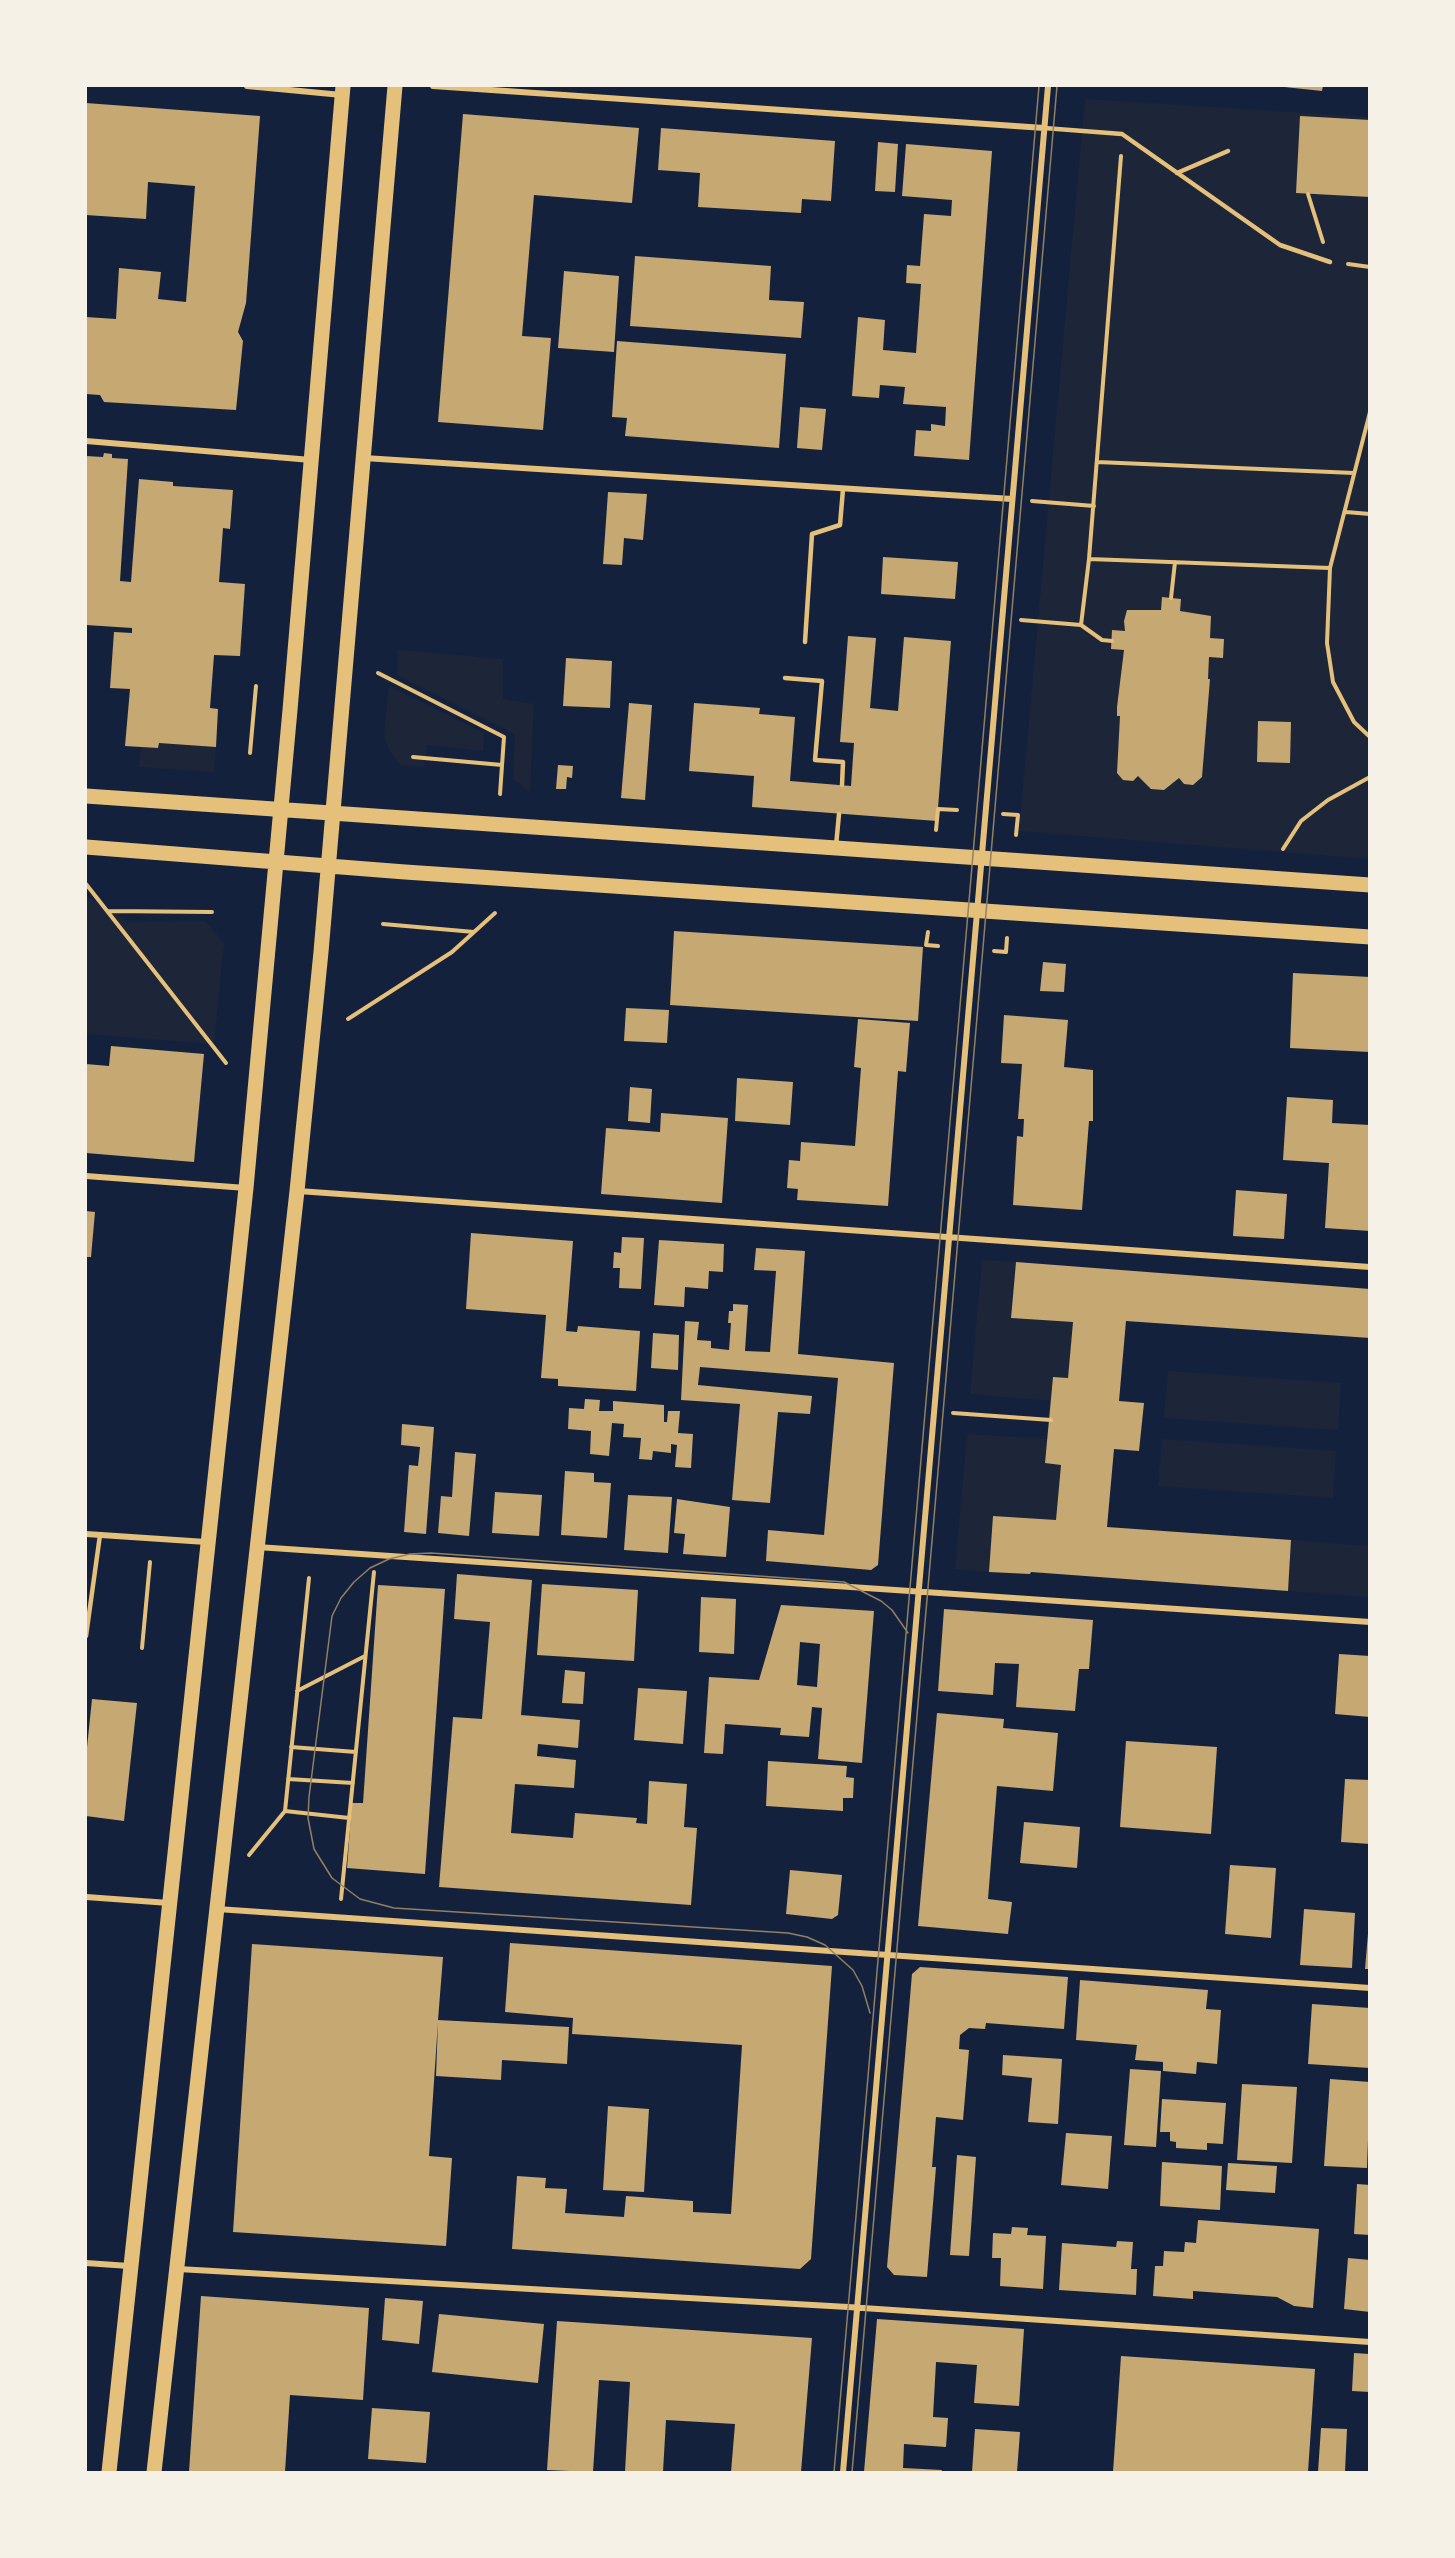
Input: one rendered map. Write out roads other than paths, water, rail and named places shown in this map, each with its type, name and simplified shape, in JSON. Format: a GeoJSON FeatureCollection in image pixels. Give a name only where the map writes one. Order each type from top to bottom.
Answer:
{"type":"FeatureCollection","features":[{"type":"Feature","properties":{"kind":"main road"},"geometry":{"type":"LineString","coordinates":[[154,2472],[297,1191],[333,812],[395,86]]}},
{"type":"Feature","properties":{"kind":"main road"},"geometry":{"type":"LineString","coordinates":[[109,2472],[171,1903],[206,1542],[246,1188],[343,90]]}},
{"type":"Feature","properties":{"kind":"main road"},"geometry":{"type":"LineString","coordinates":[[86,796],[1370,885]]}},
{"type":"Feature","properties":{"kind":"main road"},"geometry":{"type":"LineString","coordinates":[[86,847],[328,866],[1370,937]]}},
{"type":"Feature","properties":{"kind":"street"},"geometry":{"type":"LineString","coordinates":[[247,86],[343,90]]}},
{"type":"Feature","properties":{"kind":"street"},"geometry":{"type":"LineString","coordinates":[[433,86],[1044,128]]}},
{"type":"Feature","properties":{"kind":"street"},"geometry":{"type":"LineString","coordinates":[[843,2472],[1048,86]]}},
{"type":"Feature","properties":{"kind":"street"},"geometry":{"type":"LineString","coordinates":[[86,441],[312,460]]}},
{"type":"Feature","properties":{"kind":"street"},"geometry":{"type":"LineString","coordinates":[[364,458],[1012,499]]}},
{"type":"Feature","properties":{"kind":"street"},"geometry":{"type":"LineString","coordinates":[[86,1176],[246,1188]]}},
{"type":"Feature","properties":{"kind":"street"},"geometry":{"type":"LineString","coordinates":[[297,1191],[1370,1267]]}},
{"type":"Feature","properties":{"kind":"street"},"geometry":{"type":"LineString","coordinates":[[86,1534],[206,1542]]}},
{"type":"Feature","properties":{"kind":"street"},"geometry":{"type":"LineString","coordinates":[[256,1547],[1370,1622]]}},
{"type":"Feature","properties":{"kind":"street"},"geometry":{"type":"LineString","coordinates":[[86,1897],[171,1903]]}},
{"type":"Feature","properties":{"kind":"street"},"geometry":{"type":"LineString","coordinates":[[216,1909],[1370,1988]]}},
{"type":"Feature","properties":{"kind":"street"},"geometry":{"type":"LineString","coordinates":[[86,2263],[133,2266]]}},
{"type":"Feature","properties":{"kind":"street"},"geometry":{"type":"LineString","coordinates":[[177,2269],[857,2307],[1370,2342]]}},
{"type":"Feature","properties":{"kind":"lane"},"geometry":{"type":"LineString","coordinates":[[1044,128],[1122,134],[1280,245],[1330,262]]}},
{"type":"Feature","properties":{"kind":"lane"},"geometry":{"type":"LineString","coordinates":[[1177,173],[1228,151]]}},
{"type":"Feature","properties":{"kind":"lane"},"geometry":{"type":"LineString","coordinates":[[805,642],[812,534],[840,525],[843,489]]}},
{"type":"Feature","properties":{"kind":"lane"},"geometry":{"type":"LineString","coordinates":[[785,678],[822,681],[815,760],[843,762],[842,785]]}},
{"type":"Feature","properties":{"kind":"lane"},"geometry":{"type":"LineString","coordinates":[[836,849],[839,814]]}},
{"type":"Feature","properties":{"kind":"lane"},"geometry":{"type":"LineString","coordinates":[[86,1636],[100,1535]]}},
{"type":"Feature","properties":{"kind":"tram line"},"geometry":{"type":"LineString","coordinates":[[834,2472],[1039,86]]}},
{"type":"Feature","properties":{"kind":"tram line"},"geometry":{"type":"LineString","coordinates":[[852,2472],[1057,86]]}},
{"type":"Feature","properties":{"kind":"tram line"},"geometry":{"type":"LineString","coordinates":[[870,2013],[862,1986],[853,1970],[825,1945],[807,1937],[788,1933],[394,1908],[360,1899],[332,1878],[314,1849],[308,1818],[309,1797],[332,1616],[341,1598],[354,1582],[370,1568],[389,1559],[410,1554],[431,1553],[844,1582],[881,1601],[892,1610],[908,1633]]}}]}
